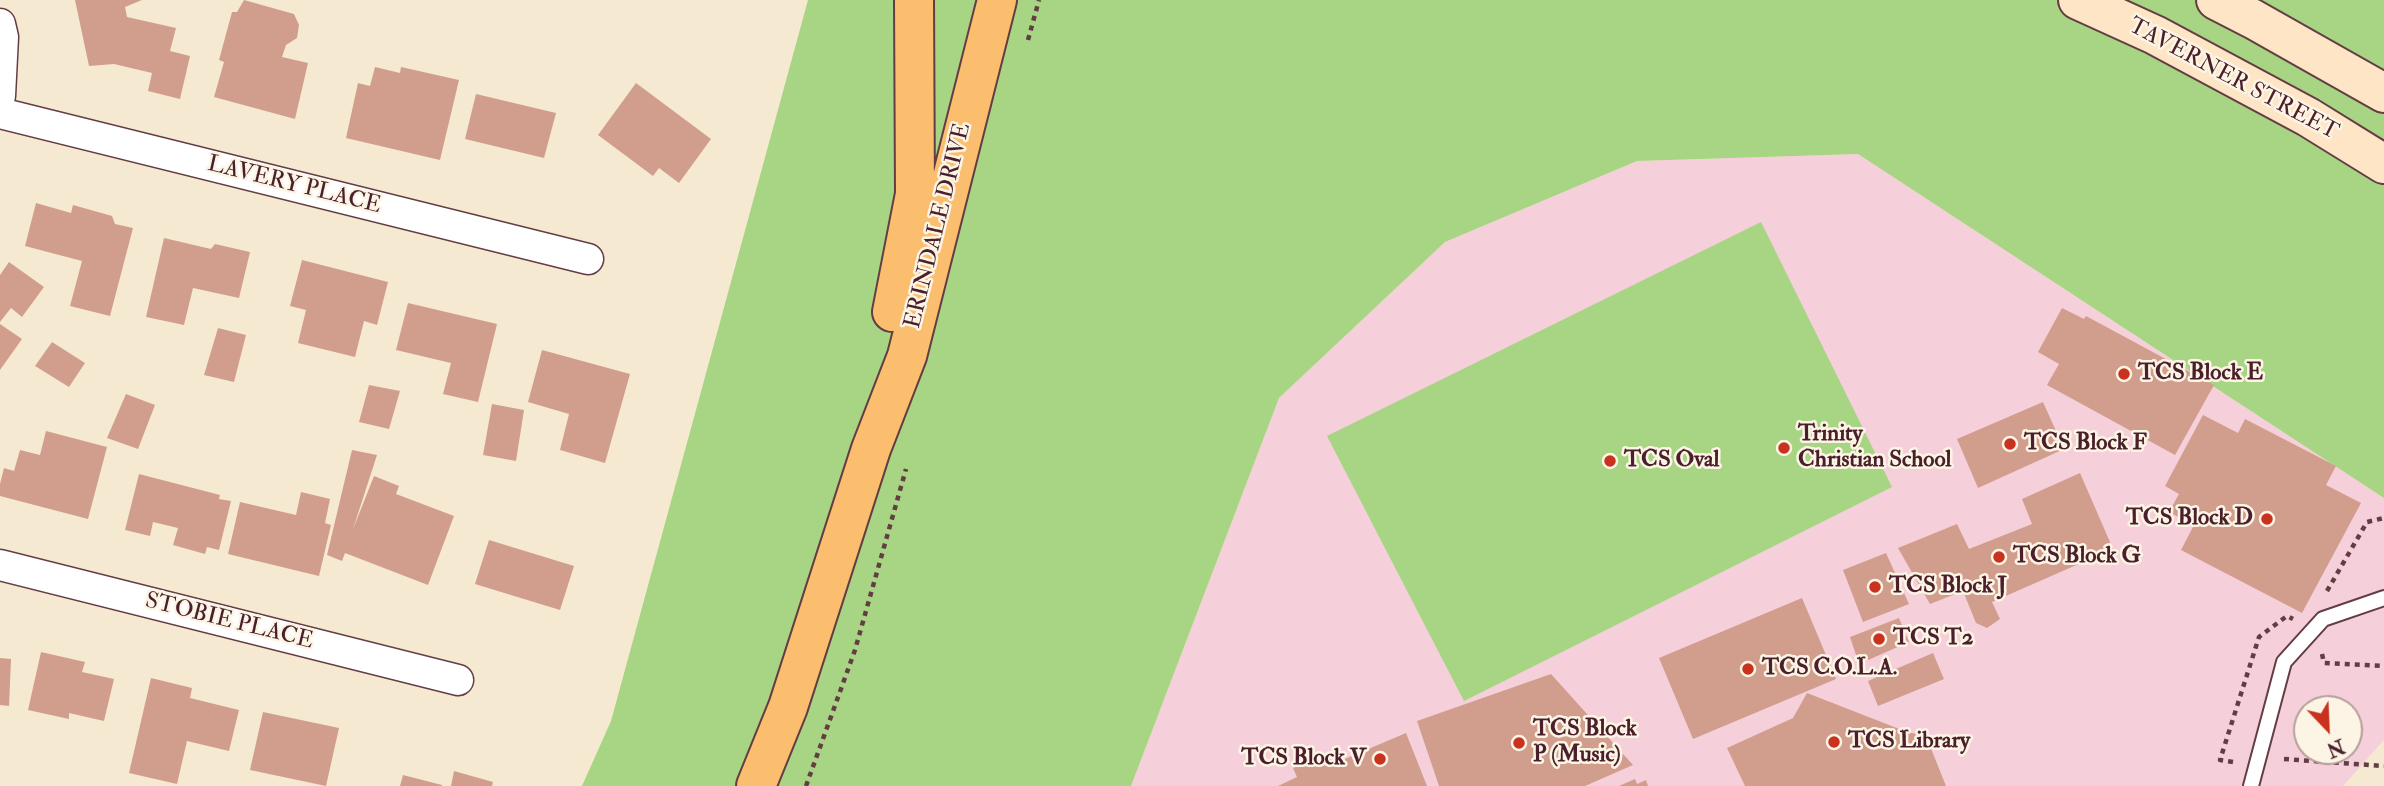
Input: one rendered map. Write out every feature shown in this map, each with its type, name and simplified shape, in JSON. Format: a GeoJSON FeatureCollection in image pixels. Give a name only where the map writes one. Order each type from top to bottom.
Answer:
{"type":"FeatureCollection","features":[{"type":"Feature","properties":{"kind":"main road","name":"ERINDALE DRIVE"},"geometry":{"type":"LineString","coordinates":[[871,449],[885,352],[915,194],[914,0]]}},
{"type":"Feature","properties":{"kind":"main road","name":"ERINDALE DRIVE"},"geometry":{"type":"LineString","coordinates":[[756,786],[788,707],[871,449],[907,356],[997,0]]}},
{"type":"Feature","properties":{"kind":"main road","name":"TAVERNER STREET"},"geometry":{"type":"LineString","coordinates":[[2078,0],[2155,35],[2285,104],[2384,164]]}},
{"type":"Feature","properties":{"kind":"main road"},"geometry":{"type":"LineString","coordinates":[[2216,0],[2384,93]]}},
{"type":"Feature","properties":{"kind":"street"},"geometry":{"type":"LineString","coordinates":[[0,24],[3,37],[0,96]]}},
{"type":"Feature","properties":{"kind":"street","name":"LAVERY PLACE"},"geometry":{"type":"LineString","coordinates":[[0,113],[588,260]]}},
{"type":"Feature","properties":{"kind":"street","name":"STOBIE PLACE"},"geometry":{"type":"LineString","coordinates":[[0,565],[458,680]]}},
{"type":"Feature","properties":{"kind":"lane"},"geometry":{"type":"LineString","coordinates":[[2251,786],[2284,662],[2323,618],[2384,598]]}},
{"type":"Feature","properties":{"kind":"path"},"geometry":{"type":"LineString","coordinates":[[2322,651],[2324,663],[2384,666]]}},
{"type":"Feature","properties":{"kind":"path"},"geometry":{"type":"LineString","coordinates":[[2273,758],[2384,766]]}},
{"type":"Feature","properties":{"kind":"shaded area","name":"Trinity Christian School"},"geometry":{"type":"Polygon","coordinates":[[[1858,154],[2384,498],[2384,740],[2363,764],[2363,695],[2293,695],[2293,765],[2362,765],[2343,786],[1131,786],[1279,398],[1445,242],[1637,161],[1858,154]]]}},
{"type":"Feature","properties":{"kind":"green space"},"geometry":{"type":"Polygon","coordinates":[[[808,0],[2384,0],[2384,498],[1858,154],[1637,161],[1445,242],[1279,398],[1131,786],[582,786],[611,721],[808,0]]]}},
{"type":"Feature","properties":{"kind":"green space","name":"TCS Oval"},"geometry":{"type":"Polygon","coordinates":[[[1761,222],[1892,487],[1464,701],[1327,436],[1761,222]]]}},
{"type":"Feature","properties":{"kind":"building"},"geometry":{"type":"Polygon","coordinates":[[[75,0],[142,0],[125,7],[127,17],[176,28],[170,51],[190,56],[180,99],[148,91],[152,73],[114,64],[89,66],[75,0]]]}},
{"type":"Feature","properties":{"kind":"building"},"geometry":{"type":"Polygon","coordinates":[[[244,0],[294,14],[299,25],[297,38],[286,45],[282,57],[308,63],[295,119],[214,97],[224,62],[219,60],[232,12],[237,12],[244,0]]]}},
{"type":"Feature","properties":{"kind":"building"},"geometry":{"type":"Polygon","coordinates":[[[375,67],[400,73],[401,67],[459,80],[440,160],[346,138],[358,83],[370,86],[375,67]]]}},
{"type":"Feature","properties":{"kind":"building"},"geometry":{"type":"Polygon","coordinates":[[[636,83],[711,139],[679,183],[659,168],[653,176],[598,135],[636,83]]]}},
{"type":"Feature","properties":{"kind":"building"},"geometry":{"type":"Polygon","coordinates":[[[476,94],[556,113],[544,158],[465,139],[476,94]]]}},
{"type":"Feature","properties":{"kind":"building"},"geometry":{"type":"Polygon","coordinates":[[[36,203],[71,213],[73,205],[112,216],[115,224],[133,228],[110,316],[70,306],[82,261],[25,246],[36,203]]]}},
{"type":"Feature","properties":{"kind":"building"},"geometry":{"type":"Polygon","coordinates":[[[164,238],[211,249],[215,244],[250,252],[239,298],[193,288],[184,325],[146,317],[164,238]]]}},
{"type":"Feature","properties":{"kind":"building"},"geometry":{"type":"Polygon","coordinates":[[[302,260],[388,282],[377,325],[364,321],[355,357],[298,343],[306,310],[290,306],[302,260]]]}},
{"type":"Feature","properties":{"kind":"building"},"geometry":{"type":"Polygon","coordinates":[[[9,262],[44,287],[22,317],[11,308],[0,322],[0,275],[9,262]]]}},
{"type":"Feature","properties":{"kind":"building"},"geometry":{"type":"Polygon","coordinates":[[[408,303],[497,324],[478,402],[443,394],[451,363],[396,350],[408,303]]]}},
{"type":"Feature","properties":{"kind":"building","name":"TCS Block E"},"geometry":{"type":"Polygon","coordinates":[[[2062,308],[2084,319],[2086,316],[2214,385],[2175,455],[2047,385],[2059,364],[2038,352],[2062,308]]]}},
{"type":"Feature","properties":{"kind":"building"},"geometry":{"type":"Polygon","coordinates":[[[0,324],[22,339],[0,370],[0,324]]]}},
{"type":"Feature","properties":{"kind":"building"},"geometry":{"type":"Polygon","coordinates":[[[218,328],[246,335],[234,382],[204,375],[218,328]]]}},
{"type":"Feature","properties":{"kind":"building"},"geometry":{"type":"Polygon","coordinates":[[[52,342],[85,363],[69,387],[35,366],[52,342]]]}},
{"type":"Feature","properties":{"kind":"building"},"geometry":{"type":"Polygon","coordinates":[[[542,350],[630,374],[605,463],[560,450],[569,414],[528,402],[542,350]]]}},
{"type":"Feature","properties":{"kind":"building"},"geometry":{"type":"Polygon","coordinates":[[[369,385],[400,391],[389,429],[359,422],[369,385]]]}},
{"type":"Feature","properties":{"kind":"building"},"geometry":{"type":"Polygon","coordinates":[[[126,394],[155,405],[138,449],[107,438],[126,394]]]}},
{"type":"Feature","properties":{"kind":"building","name":"TCS Block F"},"geometry":{"type":"Polygon","coordinates":[[[2043,402],[2064,449],[1978,488],[1957,439],[2043,402]]]}},
{"type":"Feature","properties":{"kind":"building"},"geometry":{"type":"Polygon","coordinates":[[[492,404],[524,410],[516,461],[483,455],[492,404]]]}},
{"type":"Feature","properties":{"kind":"building","name":"TCS Block D"},"geometry":{"type":"Polygon","coordinates":[[[2203,415],[2238,433],[2245,419],[2336,466],[2326,485],[2361,503],[2302,613],[2181,550],[2194,525],[2169,512],[2179,494],[2165,486],[2203,415]]]}},
{"type":"Feature","properties":{"kind":"building"},"geometry":{"type":"Polygon","coordinates":[[[46,431],[107,447],[88,519],[0,496],[4,468],[14,471],[20,450],[40,455],[46,431]]]}},
{"type":"Feature","properties":{"kind":"building"},"geometry":{"type":"Polygon","coordinates":[[[352,450],[377,455],[353,529],[374,476],[399,486],[396,494],[454,516],[428,585],[345,553],[342,561],[327,555],[352,450]]]}},
{"type":"Feature","properties":{"kind":"building","name":"TCS Block G"},"geometry":{"type":"Polygon","coordinates":[[[2080,473],[2113,549],[1992,602],[2000,619],[1987,628],[1976,623],[1963,591],[1930,604],[1898,548],[1957,524],[1969,549],[2032,524],[2022,499],[2080,473]]]}},
{"type":"Feature","properties":{"kind":"building"},"geometry":{"type":"Polygon","coordinates":[[[139,474],[220,495],[219,499],[231,501],[219,550],[207,547],[205,554],[173,545],[178,528],[153,522],[150,536],[125,530],[139,474]]]}},
{"type":"Feature","properties":{"kind":"building"},"geometry":{"type":"Polygon","coordinates":[[[301,492],[330,499],[325,523],[331,525],[319,576],[228,554],[240,502],[296,515],[301,492]]]}},
{"type":"Feature","properties":{"kind":"building"},"geometry":{"type":"Polygon","coordinates":[[[489,540],[574,566],[560,610],[475,584],[489,540]]]}},
{"type":"Feature","properties":{"kind":"building","name":"TCS Block J"},"geometry":{"type":"Polygon","coordinates":[[[1886,553],[1909,604],[1863,622],[1843,570],[1886,553]]]}},
{"type":"Feature","properties":{"kind":"building","name":"TCS C.O.L.A."},"geometry":{"type":"Polygon","coordinates":[[[1802,598],[1836,679],[1693,739],[1659,658],[1802,598]]]}},
{"type":"Feature","properties":{"kind":"building","name":"TCS T2"},"geometry":{"type":"Polygon","coordinates":[[[1899,618],[1909,642],[1859,664],[1850,637],[1899,618]]]}},
{"type":"Feature","properties":{"kind":"building"},"geometry":{"type":"Polygon","coordinates":[[[41,652],[85,662],[82,672],[114,679],[104,721],[69,713],[69,719],[28,710],[41,652]]]}},
{"type":"Feature","properties":{"kind":"building"},"geometry":{"type":"Polygon","coordinates":[[[1933,653],[1944,679],[1878,706],[1868,681],[1933,653]]]}},
{"type":"Feature","properties":{"kind":"building"},"geometry":{"type":"Polygon","coordinates":[[[0,658],[11,659],[9,706],[0,705],[0,658]]]}},
{"type":"Feature","properties":{"kind":"building","name":"TCS Block P (Music)"},"geometry":{"type":"Polygon","coordinates":[[[1551,674],[1633,765],[1585,786],[1439,786],[1417,721],[1551,674]]]}},
{"type":"Feature","properties":{"kind":"building"},"geometry":{"type":"Polygon","coordinates":[[[151,678],[192,688],[190,698],[239,710],[229,751],[187,741],[177,784],[129,773],[151,678]]]}},
{"type":"Feature","properties":{"kind":"building","name":"TCS Library"},"geometry":{"type":"Polygon","coordinates":[[[1807,693],[1907,732],[1926,736],[1946,786],[1745,786],[1727,748],[1793,718],[1807,693]]]}},
{"type":"Feature","properties":{"kind":"building"},"geometry":{"type":"Polygon","coordinates":[[[263,712],[339,728],[326,786],[250,770],[263,712]]]}},
{"type":"Feature","properties":{"kind":"building","name":"TCS Block V"},"geometry":{"type":"Polygon","coordinates":[[[1406,733],[1427,786],[1278,786],[1297,777],[1293,768],[1328,754],[1333,764],[1406,733]]]}},
{"type":"Feature","properties":{"kind":"building"},"geometry":{"type":"Polygon","coordinates":[[[454,771],[493,782],[492,786],[451,786],[454,771]]]}},
{"type":"Feature","properties":{"kind":"building"},"geometry":{"type":"Polygon","coordinates":[[[403,775],[442,785],[442,786],[400,786],[403,775]]]}},
{"type":"Feature","properties":{"kind":"building"},"geometry":{"type":"Polygon","coordinates":[[[1635,779],[1637,784],[1646,780],[1648,786],[1619,786],[1635,779]]]}},
{"type":"Feature","properties":{"kind":"place","name":"TCS Block E"},"geometry":{"type":"Point","coordinates":[2124,374]}},
{"type":"Feature","properties":{"kind":"place","name":"TCS Block F"},"geometry":{"type":"Point","coordinates":[2010,444]}},
{"type":"Feature","properties":{"kind":"place","name":"Trinity Christian School"},"geometry":{"type":"Point","coordinates":[1784,448]}},
{"type":"Feature","properties":{"kind":"place","name":"TCS Oval"},"geometry":{"type":"Point","coordinates":[1610,461]}},
{"type":"Feature","properties":{"kind":"place","name":"TCS Block D"},"geometry":{"type":"Point","coordinates":[2267,519]}},
{"type":"Feature","properties":{"kind":"place","name":"TCS Block G"},"geometry":{"type":"Point","coordinates":[1999,557]}},
{"type":"Feature","properties":{"kind":"place","name":"TCS Block J"},"geometry":{"type":"Point","coordinates":[1875,587]}},
{"type":"Feature","properties":{"kind":"place","name":"TCS T2"},"geometry":{"type":"Point","coordinates":[1879,639]}},
{"type":"Feature","properties":{"kind":"place","name":"TCS C.O.L.A."},"geometry":{"type":"Point","coordinates":[1748,669]}},
{"type":"Feature","properties":{"kind":"place","name":"TCS Library"},"geometry":{"type":"Point","coordinates":[1834,742]}},
{"type":"Feature","properties":{"kind":"place","name":"TCS Block P (Music)"},"geometry":{"type":"Point","coordinates":[1519,743]}},
{"type":"Feature","properties":{"kind":"place","name":"TCS Block V"},"geometry":{"type":"Point","coordinates":[1380,759]}}]}
